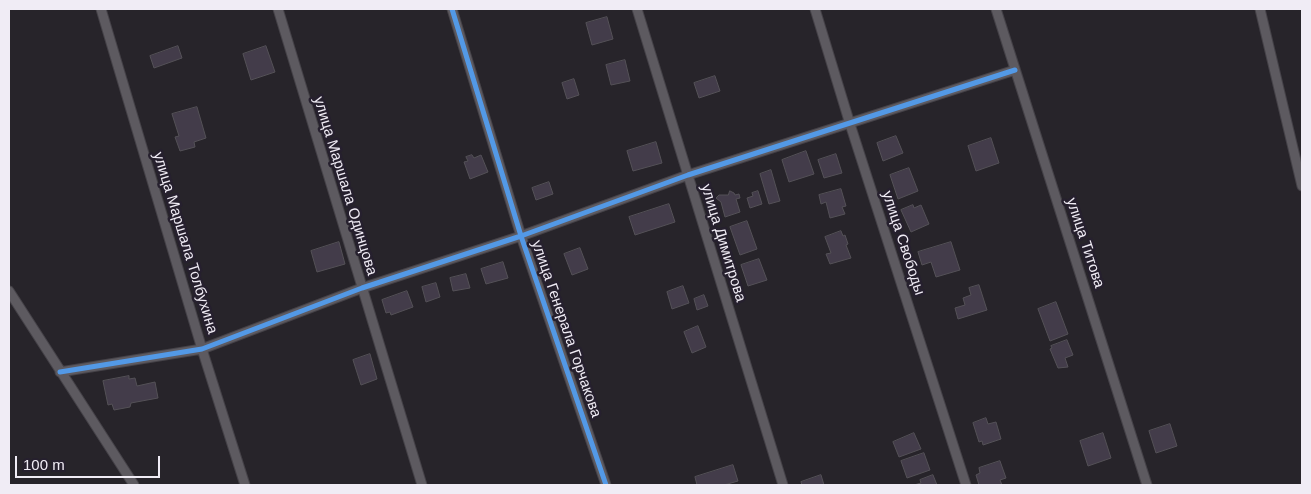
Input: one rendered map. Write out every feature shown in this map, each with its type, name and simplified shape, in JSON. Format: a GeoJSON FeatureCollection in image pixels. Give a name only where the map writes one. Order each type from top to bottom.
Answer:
{"type":"FeatureCollection","features":[{"type":"Feature","properties":{"kind":"street","name":"улица Маршала Толбухина"},"geometry":{"type":"LineString","coordinates":[[100,9],[202,349],[245,485]]}},
{"type":"Feature","properties":{"kind":"street","name":"улица Маршала Одинцова"},"geometry":{"type":"LineString","coordinates":[[278,9],[422,485]]}},
{"type":"Feature","properties":{"kind":"street","name":"улица Генерала Горчакова"},"geometry":{"type":"LineString","coordinates":[[452,9],[521,236],[606,485]]}},
{"type":"Feature","properties":{"kind":"street","name":"улица Димитрова"},"geometry":{"type":"LineString","coordinates":[[637,9],[783,485]]}},
{"type":"Feature","properties":{"kind":"street","name":"улица Свободы"},"geometry":{"type":"LineString","coordinates":[[814,9],[966,485]]}},
{"type":"Feature","properties":{"kind":"street","name":"улица Титова"},"geometry":{"type":"LineString","coordinates":[[996,9],[1147,485]]}},
{"type":"Feature","properties":{"kind":"street"},"geometry":{"type":"LineString","coordinates":[[1260,9],[1302,186]]}},
{"type":"Feature","properties":{"kind":"street"},"geometry":{"type":"LineString","coordinates":[[60,372],[202,349],[362,288],[521,236],[688,175],[1016,70]]}},
{"type":"Feature","properties":{"kind":"street"},"geometry":{"type":"LineString","coordinates":[[9,291],[134,485]]}},
{"type":"Feature","properties":{"kind":"building"},"geometry":{"type":"Polygon","coordinates":[[[607,17],[613,39],[592,45],[586,23],[607,17]]]}},
{"type":"Feature","properties":{"kind":"building"},"geometry":{"type":"Polygon","coordinates":[[[178,46],[182,58],[154,68],[150,56],[178,46]]]}},
{"type":"Feature","properties":{"kind":"building"},"geometry":{"type":"Polygon","coordinates":[[[266,46],[275,72],[251,80],[243,54],[266,46]]]}},
{"type":"Feature","properties":{"kind":"building"},"geometry":{"type":"Polygon","coordinates":[[[625,60],[630,81],[611,85],[606,65],[625,60]]]}},
{"type":"Feature","properties":{"kind":"building"},"geometry":{"type":"Polygon","coordinates":[[[715,76],[720,91],[699,98],[694,83],[715,76]]]}},
{"type":"Feature","properties":{"kind":"building"},"geometry":{"type":"Polygon","coordinates":[[[574,79],[579,95],[567,99],[562,83],[574,79]]]}},
{"type":"Feature","properties":{"kind":"building"},"geometry":{"type":"Polygon","coordinates":[[[197,107],[206,138],[194,142],[195,147],[180,151],[175,137],[179,136],[172,114],[197,107]]]}},
{"type":"Feature","properties":{"kind":"building"},"geometry":{"type":"Polygon","coordinates":[[[896,136],[903,153],[883,161],[877,143],[896,136]]]}},
{"type":"Feature","properties":{"kind":"building"},"geometry":{"type":"Polygon","coordinates":[[[991,138],[999,163],[976,171],[968,146],[991,138]]]}},
{"type":"Feature","properties":{"kind":"building"},"geometry":{"type":"Polygon","coordinates":[[[656,142],[662,163],[633,171],[627,151],[656,142]]]}},
{"type":"Feature","properties":{"kind":"building"},"geometry":{"type":"Polygon","coordinates":[[[806,151],[814,174],[789,182],[782,160],[806,151]]]}},
{"type":"Feature","properties":{"kind":"building"},"geometry":{"type":"Polygon","coordinates":[[[836,154],[842,173],[824,178],[818,160],[836,154]]]}},
{"type":"Feature","properties":{"kind":"building"},"geometry":{"type":"Polygon","coordinates":[[[472,155],[474,158],[481,155],[488,172],[470,179],[464,162],[468,161],[466,157],[472,155]]]}},
{"type":"Feature","properties":{"kind":"building"},"geometry":{"type":"Polygon","coordinates":[[[909,168],[918,191],[898,199],[890,175],[909,168]]]}},
{"type":"Feature","properties":{"kind":"building"},"geometry":{"type":"Polygon","coordinates":[[[771,170],[780,201],[769,204],[760,174],[771,170]]]}},
{"type":"Feature","properties":{"kind":"building"},"geometry":{"type":"Polygon","coordinates":[[[549,182],[553,194],[536,200],[532,188],[549,182]]]}},
{"type":"Feature","properties":{"kind":"building"},"geometry":{"type":"Polygon","coordinates":[[[841,189],[846,206],[842,207],[845,214],[830,218],[826,202],[821,204],[819,195],[841,189]]]}},
{"type":"Feature","properties":{"kind":"building"},"geometry":{"type":"Polygon","coordinates":[[[730,191],[735,195],[739,194],[740,198],[736,199],[740,212],[725,217],[721,202],[716,198],[719,195],[728,195],[730,191]]]}},
{"type":"Feature","properties":{"kind":"building"},"geometry":{"type":"Polygon","coordinates":[[[758,191],[762,204],[750,208],[747,198],[753,196],[752,193],[758,191]]]}},
{"type":"Feature","properties":{"kind":"building"},"geometry":{"type":"Polygon","coordinates":[[[669,204],[675,222],[635,235],[629,217],[669,204]]]}},
{"type":"Feature","properties":{"kind":"building"},"geometry":{"type":"Polygon","coordinates":[[[913,205],[914,208],[921,205],[929,224],[911,232],[901,210],[913,205]]]}},
{"type":"Feature","properties":{"kind":"building"},"geometry":{"type":"Polygon","coordinates":[[[747,221],[757,249],[740,255],[730,227],[747,221]]]}},
{"type":"Feature","properties":{"kind":"building"},"geometry":{"type":"Polygon","coordinates":[[[841,231],[843,236],[845,235],[848,244],[846,245],[851,258],[830,264],[826,254],[831,253],[825,237],[841,231]]]}},
{"type":"Feature","properties":{"kind":"building"},"geometry":{"type":"Polygon","coordinates":[[[339,242],[345,264],[317,272],[311,251],[339,242]]]}},
{"type":"Feature","properties":{"kind":"building"},"geometry":{"type":"Polygon","coordinates":[[[951,242],[960,270],[936,277],[931,262],[922,265],[918,252],[951,242]]]}},
{"type":"Feature","properties":{"kind":"building"},"geometry":{"type":"Polygon","coordinates":[[[580,248],[588,269],[572,275],[564,254],[580,248]]]}},
{"type":"Feature","properties":{"kind":"building"},"geometry":{"type":"Polygon","coordinates":[[[759,259],[767,280],[748,286],[741,265],[759,259]]]}},
{"type":"Feature","properties":{"kind":"building"},"geometry":{"type":"Polygon","coordinates":[[[503,262],[508,278],[486,284],[481,269],[503,262]]]}},
{"type":"Feature","properties":{"kind":"building"},"geometry":{"type":"Polygon","coordinates":[[[466,274],[470,288],[453,291],[450,278],[466,274]]]}},
{"type":"Feature","properties":{"kind":"building"},"geometry":{"type":"Polygon","coordinates":[[[436,283],[440,297],[426,302],[422,287],[436,283]]]}},
{"type":"Feature","properties":{"kind":"building"},"geometry":{"type":"Polygon","coordinates":[[[979,285],[987,310],[958,319],[955,308],[965,305],[963,298],[971,295],[969,288],[979,285]]]}},
{"type":"Feature","properties":{"kind":"building"},"geometry":{"type":"Polygon","coordinates":[[[683,286],[689,303],[672,309],[667,292],[683,286]]]}},
{"type":"Feature","properties":{"kind":"building"},"geometry":{"type":"Polygon","coordinates":[[[407,291],[413,307],[391,315],[390,312],[386,313],[382,300],[407,291]]]}},
{"type":"Feature","properties":{"kind":"building"},"geometry":{"type":"Polygon","coordinates":[[[704,295],[708,306],[697,310],[694,299],[704,295]]]}},
{"type":"Feature","properties":{"kind":"building"},"geometry":{"type":"Polygon","coordinates":[[[1056,302],[1068,334],[1050,341],[1038,309],[1056,302]]]}},
{"type":"Feature","properties":{"kind":"building"},"geometry":{"type":"Polygon","coordinates":[[[698,326],[706,347],[692,353],[684,332],[698,326]]]}},
{"type":"Feature","properties":{"kind":"building"},"geometry":{"type":"Polygon","coordinates":[[[1067,340],[1073,355],[1065,358],[1068,367],[1058,368],[1050,349],[1052,348],[1051,346],[1067,340]]]}},
{"type":"Feature","properties":{"kind":"building"},"geometry":{"type":"Polygon","coordinates":[[[370,354],[377,379],[361,385],[353,360],[370,354]]]}},
{"type":"Feature","properties":{"kind":"building"},"geometry":{"type":"Polygon","coordinates":[[[129,376],[129,379],[135,378],[137,386],[155,382],[158,398],[131,403],[130,407],[114,410],[112,404],[108,405],[103,381],[129,376]]]}},
{"type":"Feature","properties":{"kind":"building"},"geometry":{"type":"Polygon","coordinates":[[[986,418],[988,424],[996,422],[1001,439],[983,445],[982,441],[979,442],[973,423],[986,418]]]}},
{"type":"Feature","properties":{"kind":"building"},"geometry":{"type":"Polygon","coordinates":[[[1170,424],[1177,446],[1156,453],[1149,431],[1170,424]]]}},
{"type":"Feature","properties":{"kind":"building"},"geometry":{"type":"Polygon","coordinates":[[[914,433],[921,449],[899,457],[893,442],[914,433]]]}},
{"type":"Feature","properties":{"kind":"building"},"geometry":{"type":"Polygon","coordinates":[[[1103,433],[1111,458],[1088,466],[1080,441],[1103,433]]]}},
{"type":"Feature","properties":{"kind":"building"},"geometry":{"type":"Polygon","coordinates":[[[924,453],[930,470],[907,478],[901,461],[924,453]]]}},
{"type":"Feature","properties":{"kind":"building"},"geometry":{"type":"Polygon","coordinates":[[[1000,461],[1006,478],[1000,480],[1002,485],[979,485],[976,475],[980,473],[979,468],[1000,461]]]}},
{"type":"Feature","properties":{"kind":"building"},"geometry":{"type":"Polygon","coordinates":[[[733,465],[738,481],[724,485],[697,485],[695,477],[733,465]]]}},
{"type":"Feature","properties":{"kind":"building"},"geometry":{"type":"Polygon","coordinates":[[[821,475],[824,485],[802,485],[801,482],[821,475]]]}},
{"type":"Feature","properties":{"kind":"building"},"geometry":{"type":"Polygon","coordinates":[[[933,475],[937,485],[914,485],[921,483],[920,480],[933,475]]]}},
{"type":"Feature","properties":{"kind":"cycle path"},"geometry":{"type":"LineString","coordinates":[[452,9],[521,236],[606,485]]}},
{"type":"Feature","properties":{"kind":"cycle path"},"geometry":{"type":"LineString","coordinates":[[60,372],[202,349],[362,288],[521,236],[688,175],[1015,70]]}}]}
